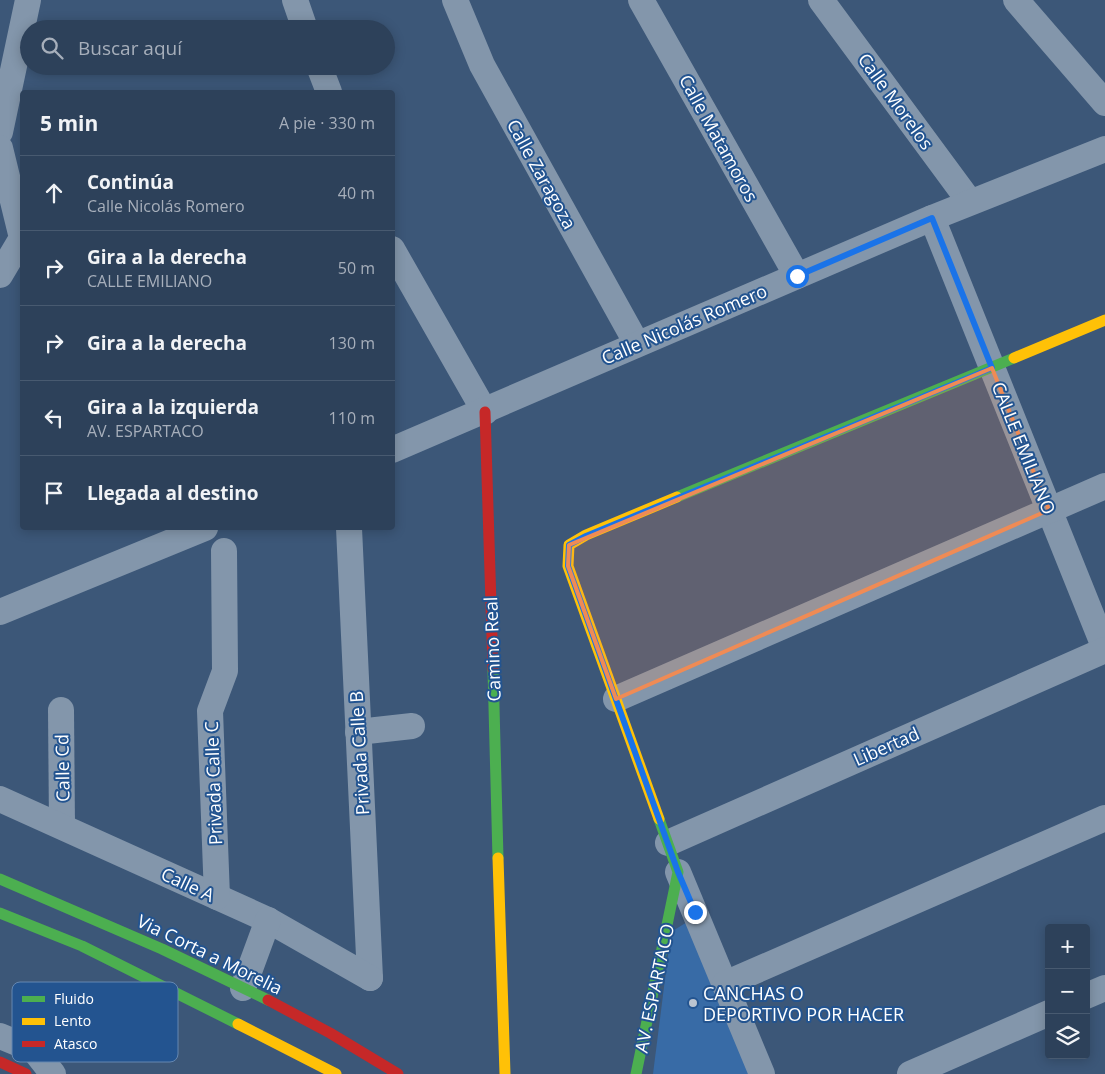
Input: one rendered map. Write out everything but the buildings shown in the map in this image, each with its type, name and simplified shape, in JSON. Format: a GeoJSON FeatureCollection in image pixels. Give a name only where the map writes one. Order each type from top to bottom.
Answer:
{"type":"FeatureCollection","features":[{"type":"Feature","properties":{"kind":"street"},"geometry":{"type":"LineString","coordinates":[[24,20],[28,0]]}},
{"type":"Feature","properties":{"kind":"street"},"geometry":{"type":"LineString","coordinates":[[295,0],[302,20]]}},
{"type":"Feature","properties":{"kind":"street","name":"Calle Zaragoza"},"geometry":{"type":"LineString","coordinates":[[455,0],[482,65],[637,344]]}},
{"type":"Feature","properties":{"kind":"street","name":"Calle Matamoros"},"geometry":{"type":"LineString","coordinates":[[641,0],[797,276]]}},
{"type":"Feature","properties":{"kind":"street","name":"Calle Morelos"},"geometry":{"type":"LineString","coordinates":[[821,0],[970,202]]}},
{"type":"Feature","properties":{"kind":"street"},"geometry":{"type":"LineString","coordinates":[[1016,0],[1105,103]]}},
{"type":"Feature","properties":{"kind":"street"},"geometry":{"type":"LineString","coordinates":[[0,132],[20,38]]}},
{"type":"Feature","properties":{"kind":"street"},"geometry":{"type":"LineString","coordinates":[[322,75],[328,90]]}},
{"type":"Feature","properties":{"kind":"street"},"geometry":{"type":"LineString","coordinates":[[0,148],[20,230]]}},
{"type":"Feature","properties":{"kind":"street","name":"Calle Nicolás Romero"},"geometry":{"type":"LineString","coordinates":[[395,449],[485,412],[637,344],[932,218],[1105,149]]}},
{"type":"Feature","properties":{"kind":"street","name":"CALLE EMILIANO"},"geometry":{"type":"LineString","coordinates":[[932,218],[1105,650]]}},
{"type":"Feature","properties":{"kind":"street"},"geometry":{"type":"LineString","coordinates":[[0,275],[20,241]]}},
{"type":"Feature","properties":{"kind":"street","name":"Camino Real"},"geometry":{"type":"LineString","coordinates":[[395,254],[485,412],[505,1074]]}},
{"type":"Feature","properties":{"kind":"street"},"geometry":{"type":"LineString","coordinates":[[992,368],[1105,320]]}},
{"type":"Feature","properties":{"kind":"street","name":"AV. ESPARTACO"},"geometry":{"type":"LineString","coordinates":[[762,1074],[678,872],[568,566],[569,545],[586,536],[992,368]]}},
{"type":"Feature","properties":{"kind":"street"},"geometry":{"type":"LineString","coordinates":[[616,699],[1105,486]]}},
{"type":"Feature","properties":{"kind":"street"},"geometry":{"type":"LineString","coordinates":[[0,612],[200,530]]}},
{"type":"Feature","properties":{"kind":"street","name":"Privada Calle B"},"geometry":{"type":"LineString","coordinates":[[349,530],[370,978]]}},
{"type":"Feature","properties":{"kind":"street","name":"Privada Calle C"},"geometry":{"type":"LineString","coordinates":[[217,897],[210,711],[225,671],[224,551]]}},
{"type":"Feature","properties":{"kind":"street","name":"Libertad"},"geometry":{"type":"LineString","coordinates":[[668,843],[1105,650]]}},
{"type":"Feature","properties":{"kind":"street","name":"Calle Cd"},"geometry":{"type":"LineString","coordinates":[[61,710],[62,826]]}},
{"type":"Feature","properties":{"kind":"street"},"geometry":{"type":"LineString","coordinates":[[358,732],[412,726]]}},
{"type":"Feature","properties":{"kind":"street","name":"Calle A"},"geometry":{"type":"LineString","coordinates":[[0,800],[62,826],[268,920],[370,978]]}},
{"type":"Feature","properties":{"kind":"street"},"geometry":{"type":"LineString","coordinates":[[724,984],[1105,818]]}},
{"type":"Feature","properties":{"kind":"street","name":"AV. ESPARTACO"},"geometry":{"type":"LineString","coordinates":[[636,1074],[678,872]]}},
{"type":"Feature","properties":{"kind":"street","name":"Via Corta a Morelia"},"geometry":{"type":"LineString","coordinates":[[0,879],[103,921],[243,988],[321,1028],[398,1074]]}},
{"type":"Feature","properties":{"kind":"street"},"geometry":{"type":"LineString","coordinates":[[0,912],[82,946],[153,982]]}},
{"type":"Feature","properties":{"kind":"street"},"geometry":{"type":"LineString","coordinates":[[243,988],[268,920]]}},
{"type":"Feature","properties":{"kind":"street"},"geometry":{"type":"LineString","coordinates":[[1090,994],[1105,988]]}},
{"type":"Feature","properties":{"kind":"street"},"geometry":{"type":"LineString","coordinates":[[178,994],[336,1074]]}},
{"type":"Feature","properties":{"kind":"street"},"geometry":{"type":"LineString","coordinates":[[910,1074],[1047,1014]]}},
{"type":"Feature","properties":{"kind":"street"},"geometry":{"type":"LineString","coordinates":[[0,1036],[12,1041]]}},
{"type":"Feature","properties":{"kind":"street"},"geometry":{"type":"LineString","coordinates":[[0,1062],[26,1074]]}},
{"type":"Feature","properties":{"kind":"street"},"geometry":{"type":"LineString","coordinates":[[44,1062],[53,1074]]}},
{"type":"Feature","properties":{"kind":"highlighted area"},"geometry":{"type":"Polygon","coordinates":[[[992,368],[1049,510],[616,699],[568,566],[569,545],[992,368]]]}},
{"type":"Feature","properties":{"kind":"shaded area","name":"CANCHAS O DEPORTIVO POR HACER"},"geometry":{"type":"Polygon","coordinates":[[[692,919],[749,1074],[653,1074],[671,932],[692,919]]]}},
{"type":"Feature","properties":{"kind":"traffic: fast"},"geometry":{"type":"LineString","coordinates":[[677,497],[1014,358]]}},
{"type":"Feature","properties":{"kind":"traffic: fast"},"geometry":{"type":"LineString","coordinates":[[493,669],[498,858]]}},
{"type":"Feature","properties":{"kind":"traffic: fast"},"geometry":{"type":"LineString","coordinates":[[636,1074],[678,872],[659,819]]}},
{"type":"Feature","properties":{"kind":"traffic: fast"},"geometry":{"type":"LineString","coordinates":[[0,879],[162,949],[268,1000]]}},
{"type":"Feature","properties":{"kind":"traffic: fast"},"geometry":{"type":"LineString","coordinates":[[0,913],[82,946],[154,982]]}},
{"type":"Feature","properties":{"kind":"traffic: fast"},"geometry":{"type":"LineString","coordinates":[[178,994],[238,1024]]}},
{"type":"Feature","properties":{"kind":"traffic: slow"},"geometry":{"type":"LineString","coordinates":[[1014,358],[1105,320]]}},
{"type":"Feature","properties":{"kind":"traffic: slow"},"geometry":{"type":"LineString","coordinates":[[659,819],[568,566],[569,545],[586,535],[677,497]]}},
{"type":"Feature","properties":{"kind":"traffic: slow"},"geometry":{"type":"LineString","coordinates":[[498,858],[505,1074]]}},
{"type":"Feature","properties":{"kind":"traffic: slow"},"geometry":{"type":"LineString","coordinates":[[238,1024],[336,1074]]}},
{"type":"Feature","properties":{"kind":"traffic: jam"},"geometry":{"type":"LineString","coordinates":[[485,412],[493,669]]}},
{"type":"Feature","properties":{"kind":"traffic: jam"},"geometry":{"type":"LineString","coordinates":[[268,1000],[330,1033],[398,1074]]}},
{"type":"Feature","properties":{"kind":"traffic: jam"},"geometry":{"type":"LineString","coordinates":[[0,1062],[26,1074]]}},
{"type":"Feature","properties":{"kind":"place","name":"CANCHAS O DEPORTIVO POR HACER"},"geometry":{"type":"Point","coordinates":[693,1003]}},
{"type":"Feature","properties":{"kind":"route"},"geometry":{"type":"LineString","coordinates":[[695,912],[678,872],[568,566],[569,545],[586,536],[992,368],[932,218],[797,276]]}}]}
